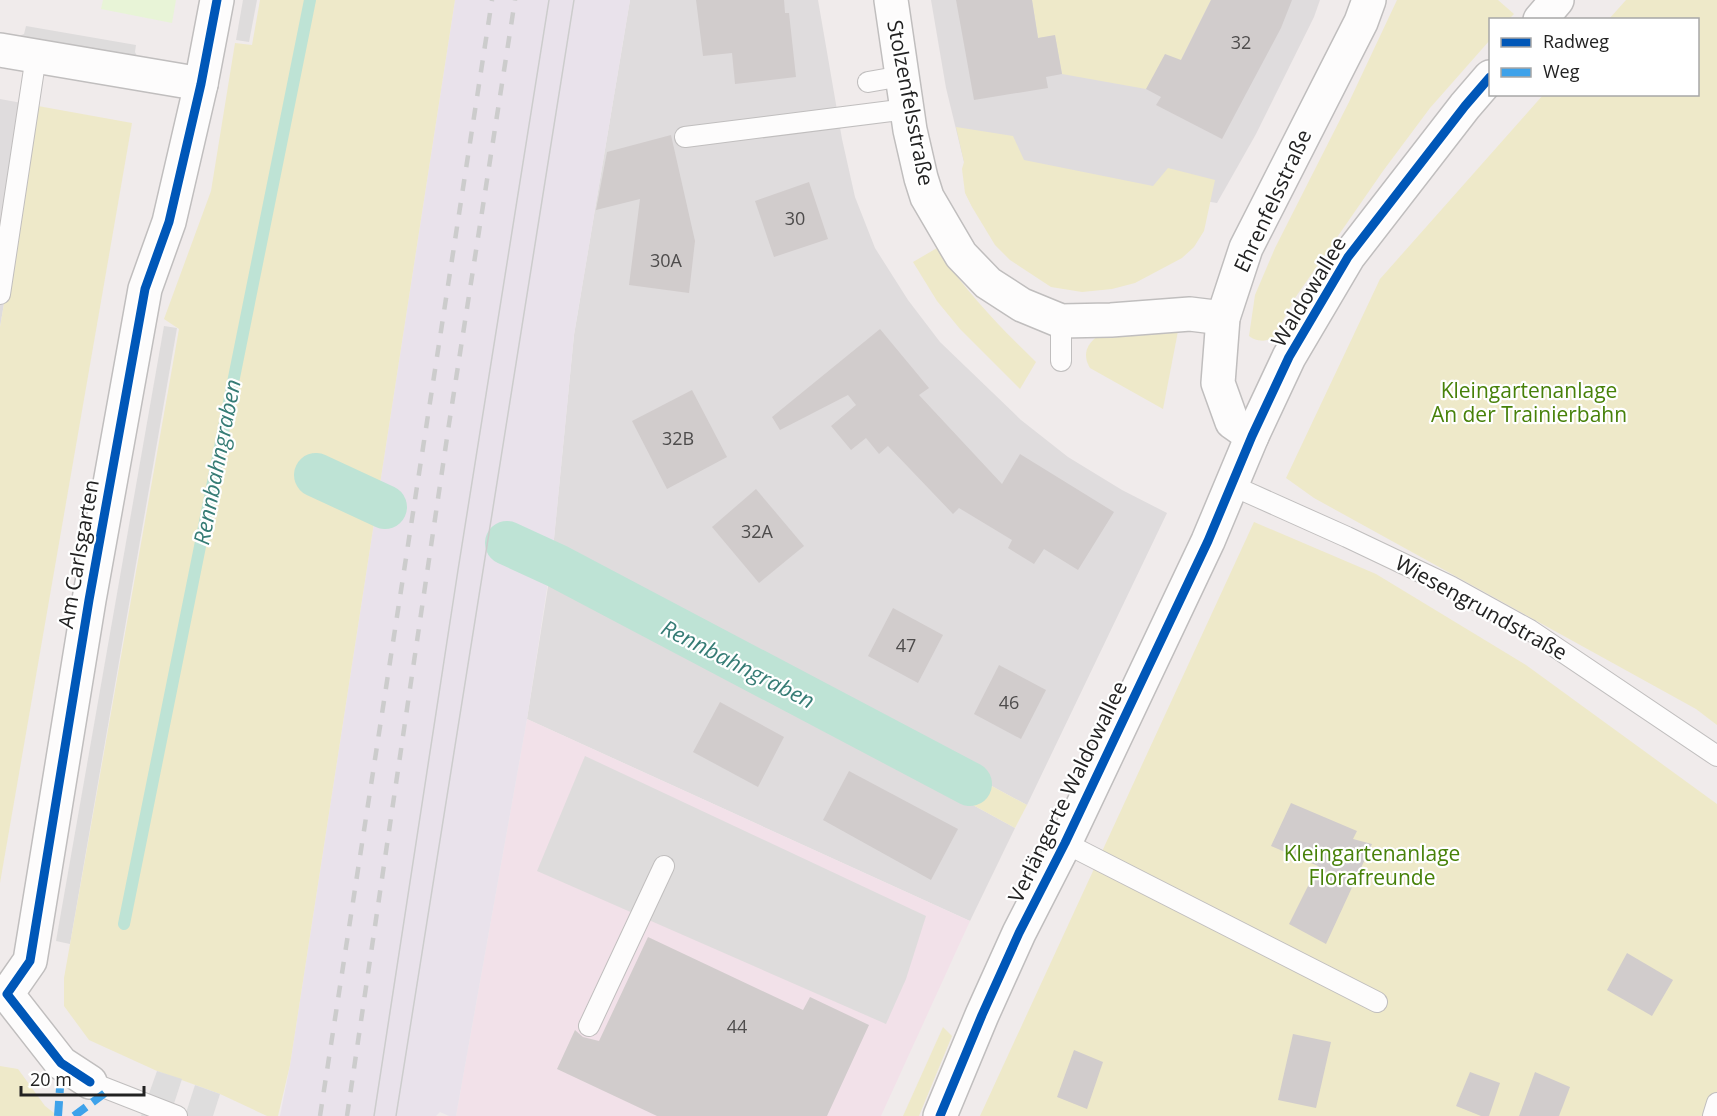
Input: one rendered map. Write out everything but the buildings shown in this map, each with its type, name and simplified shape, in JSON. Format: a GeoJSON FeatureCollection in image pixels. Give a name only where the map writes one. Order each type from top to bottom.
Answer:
{"type":"FeatureCollection","features":[{"type":"Feature","properties":{"kind":"street","name":"Am Carlsgarten"},"geometry":{"type":"LineString","coordinates":[[90,1082],[61,1063],[4,997],[30,961],[91,589],[145,289],[169,222],[201,84],[217,0]]}},
{"type":"Feature","properties":{"kind":"street","name":"Stolzenfelsstraße"},"geometry":{"type":"LineString","coordinates":[[891,0],[907,109],[927,197],[961,255],[988,283],[1022,305],[1061,321],[1190,314],[1223,318]]}},
{"type":"Feature","properties":{"kind":"street","name":"Ehrenfelsstraße"},"geometry":{"type":"LineString","coordinates":[[1252,436],[1232,422],[1218,383],[1223,318],[1246,248],[1361,21],[1369,0]]}},
{"type":"Feature","properties":{"kind":"street"},"geometry":{"type":"LineString","coordinates":[[1542,18],[1557,0]]}},
{"type":"Feature","properties":{"kind":"street"},"geometry":{"type":"LineString","coordinates":[[0,50],[201,84]]}},
{"type":"Feature","properties":{"kind":"street","name":"Waldowallee"},"geometry":{"type":"LineString","coordinates":[[1231,486],[1289,357],[1348,257],[1489,79]]}},
{"type":"Feature","properties":{"kind":"street","name":"Verlängerte Waldowallee"},"geometry":{"type":"LineString","coordinates":[[940,1116],[1000,974],[1203,552],[1231,486]]}},
{"type":"Feature","properties":{"kind":"lane"},"geometry":{"type":"LineString","coordinates":[[0,294],[36,56]]}},
{"type":"Feature","properties":{"kind":"lane"},"geometry":{"type":"LineString","coordinates":[[868,82],[902,76]]}},
{"type":"Feature","properties":{"kind":"lane"},"geometry":{"type":"LineString","coordinates":[[685,137],[907,109]]}},
{"type":"Feature","properties":{"kind":"lane"},"geometry":{"type":"LineString","coordinates":[[1061,321],[1061,361]]}},
{"type":"Feature","properties":{"kind":"lane","name":"Wiesengrundstraße"},"geometry":{"type":"LineString","coordinates":[[1231,486],[1450,586],[1530,630],[1717,756]]}},
{"type":"Feature","properties":{"kind":"lane"},"geometry":{"type":"LineString","coordinates":[[1065,843],[1377,1002]]}},
{"type":"Feature","properties":{"kind":"lane"},"geometry":{"type":"LineString","coordinates":[[589,1026],[664,866]]}},
{"type":"Feature","properties":{"kind":"lane"},"geometry":{"type":"LineString","coordinates":[[90,1082],[177,1116]]}},
{"type":"Feature","properties":{"kind":"lane"},"geometry":{"type":"LineString","coordinates":[[1713,1116],[1717,1103]]}},
{"type":"Feature","properties":{"kind":"shaded area"},"geometry":{"type":"Polygon","coordinates":[[[243,0],[257,0],[249,42],[236,40],[243,0]]]}},
{"type":"Feature","properties":{"kind":"shaded area"},"geometry":{"type":"Polygon","coordinates":[[[455,0],[630,0],[574,335],[553,549],[527,719],[456,1116],[440,1112],[436,1116],[280,1116],[290,1065],[455,0]]]}},
{"type":"Feature","properties":{"kind":"shaded area"},"geometry":{"type":"Polygon","coordinates":[[[630,0],[818,0],[842,139],[855,197],[875,248],[908,300],[940,342],[1021,420],[1068,457],[1122,490],[1167,513],[1027,805],[553,549],[574,335],[630,0]]]}},
{"type":"Feature","properties":{"kind":"shaded area"},"geometry":{"type":"Polygon","coordinates":[[[931,0],[1320,0],[1314,17],[1256,134],[1217,203],[964,162],[946,88],[931,0]]]}},
{"type":"Feature","properties":{"kind":"shaded area"},"geometry":{"type":"Polygon","coordinates":[[[26,26],[136,45],[135,52],[138,58],[19,36],[24,34],[26,26]]]}},
{"type":"Feature","properties":{"kind":"shaded area"},"geometry":{"type":"Polygon","coordinates":[[[0,99],[38,106],[0,327],[0,99]]]}},
{"type":"Feature","properties":{"kind":"shaded area"},"geometry":{"type":"Polygon","coordinates":[[[164,326],[177,328],[70,944],[56,941],[164,326]]]}},
{"type":"Feature","properties":{"kind":"shaded area"},"geometry":{"type":"Polygon","coordinates":[[[550,574],[1015,828],[970,921],[527,719],[550,574]]]}},
{"type":"Feature","properties":{"kind":"shaded area"},"geometry":{"type":"Polygon","coordinates":[[[527,719],[970,921],[881,1116],[456,1116],[527,719]]]}},
{"type":"Feature","properties":{"kind":"shaded area"},"geometry":{"type":"Polygon","coordinates":[[[585,756],[926,916],[906,979],[886,1024],[537,871],[585,756]]]}},
{"type":"Feature","properties":{"kind":"green space"},"geometry":{"type":"Polygon","coordinates":[[[103,0],[176,0],[172,23],[101,9],[103,0]]]}},
{"type":"Feature","properties":{"kind":"green space"},"geometry":{"type":"Polygon","coordinates":[[[260,0],[455,0],[290,1065],[278,1116],[267,1116],[220,1094],[157,1071],[89,1040],[64,1006],[64,978],[179,329],[164,319],[211,191],[235,43],[252,45],[260,0]]]}},
{"type":"Feature","properties":{"kind":"green space"},"geometry":{"type":"Polygon","coordinates":[[[1032,0],[1211,0],[1181,60],[1146,89],[1062,74],[1055,36],[1038,38],[1032,0]]]}},
{"type":"Feature","properties":{"kind":"green space"},"geometry":{"type":"Polygon","coordinates":[[[1397,0],[1498,0],[1514,14],[1510,18],[1489,18],[1489,41],[1430,108],[1383,171],[1295,298],[1274,337],[1265,340],[1255,339],[1249,336],[1255,295],[1275,248],[1349,102],[1397,0]]]}},
{"type":"Feature","properties":{"kind":"green space","name":"Kleingartenanlage An der Trainierbahn"},"geometry":{"type":"Polygon","coordinates":[[[1626,0],[1717,0],[1717,725],[1696,709],[1314,498],[1286,478],[1380,279],[1542,96],[1699,96],[1699,18],[1610,18],[1626,0]]]}},
{"type":"Feature","properties":{"kind":"green space"},"geometry":{"type":"Polygon","coordinates":[[[38,106],[132,123],[0,883],[0,327],[38,106]]]}},
{"type":"Feature","properties":{"kind":"green space"},"geometry":{"type":"Polygon","coordinates":[[[956,127],[1013,136],[1024,160],[1153,186],[1168,168],[1215,180],[1204,231],[1194,247],[1182,258],[1135,283],[1112,289],[1082,292],[1051,287],[1010,260],[995,245],[972,207],[965,193],[962,169],[964,162],[956,127]]]}},
{"type":"Feature","properties":{"kind":"green space"},"geometry":{"type":"Polygon","coordinates":[[[937,248],[983,308],[1036,362],[1020,389],[960,329],[937,301],[913,262],[937,248]]]}},
{"type":"Feature","properties":{"kind":"green space"},"geometry":{"type":"Polygon","coordinates":[[[1179,326],[1163,409],[1090,368],[1087,363],[1087,348],[1103,333],[1179,326]]]}},
{"type":"Feature","properties":{"kind":"green space","name":"Kleingartenanlage Florafreunde"},"geometry":{"type":"Polygon","coordinates":[[[1254,522],[1376,574],[1526,665],[1717,804],[1717,1116],[980,1116],[1254,522]]]}},
{"type":"Feature","properties":{"kind":"green space"},"geometry":{"type":"Polygon","coordinates":[[[553,549],[1027,805],[1015,828],[550,574],[553,549]]]}},
{"type":"Feature","properties":{"kind":"green space"},"geometry":{"type":"Polygon","coordinates":[[[943,1027],[952,1036],[919,1116],[903,1116],[943,1027]]]}},
{"type":"Feature","properties":{"kind":"green space"},"geometry":{"type":"Polygon","coordinates":[[[0,1066],[18,1069],[45,1106],[58,1116],[0,1116],[0,1066]]]}},
{"type":"Feature","properties":{"kind":"pier"},"geometry":{"type":"Polygon","coordinates":[[[157,1071],[182,1079],[170,1116],[141,1116],[157,1071]]]}},
{"type":"Feature","properties":{"kind":"pier"},"geometry":{"type":"Polygon","coordinates":[[[195,1085],[220,1094],[213,1116],[185,1116],[195,1085]]]}},
{"type":"Feature","properties":{"kind":"waterway","name":"Rennbahngraben"},"geometry":{"type":"LineString","coordinates":[[124,924],[310,0]]}},
{"type":"Feature","properties":{"kind":"waterway","name":"Rennbahngraben"},"geometry":{"type":"LineString","coordinates":[[316,475],[385,507]]}},
{"type":"Feature","properties":{"kind":"waterway","name":"Rennbahngraben"},"geometry":{"type":"LineString","coordinates":[[507,543],[557,566],[970,784]]}},
{"type":"Feature","properties":{"kind":"tram line"},"geometry":{"type":"LineString","coordinates":[[374,1116],[549,0]]}},
{"type":"Feature","properties":{"kind":"tram line"},"geometry":{"type":"LineString","coordinates":[[396,1116],[574,0]]}},
{"type":"Feature","properties":{"kind":"railway"},"geometry":{"type":"LineString","coordinates":[[320,1116],[492,0]]}},
{"type":"Feature","properties":{"kind":"railway"},"geometry":{"type":"LineString","coordinates":[[347,1116],[449,424],[515,0]]}},
{"type":"Feature","properties":{"kind":"marked path"},"geometry":{"type":"LineString","coordinates":[[58,1116],[60,1088]]}},
{"type":"Feature","properties":{"kind":"marked path"},"geometry":{"type":"LineString","coordinates":[[74,1116],[109,1090]]}},
{"type":"Feature","properties":{"kind":"cycle path"},"geometry":{"type":"LineString","coordinates":[[90,1082],[61,1063],[7,994],[30,961],[89,600],[145,289],[169,222],[201,84],[217,0]]}},
{"type":"Feature","properties":{"kind":"cycle path"},"geometry":{"type":"LineString","coordinates":[[940,1116],[1019,933],[1065,843],[1208,541],[1252,436],[1289,357],[1348,257],[1489,78]]}}]}
